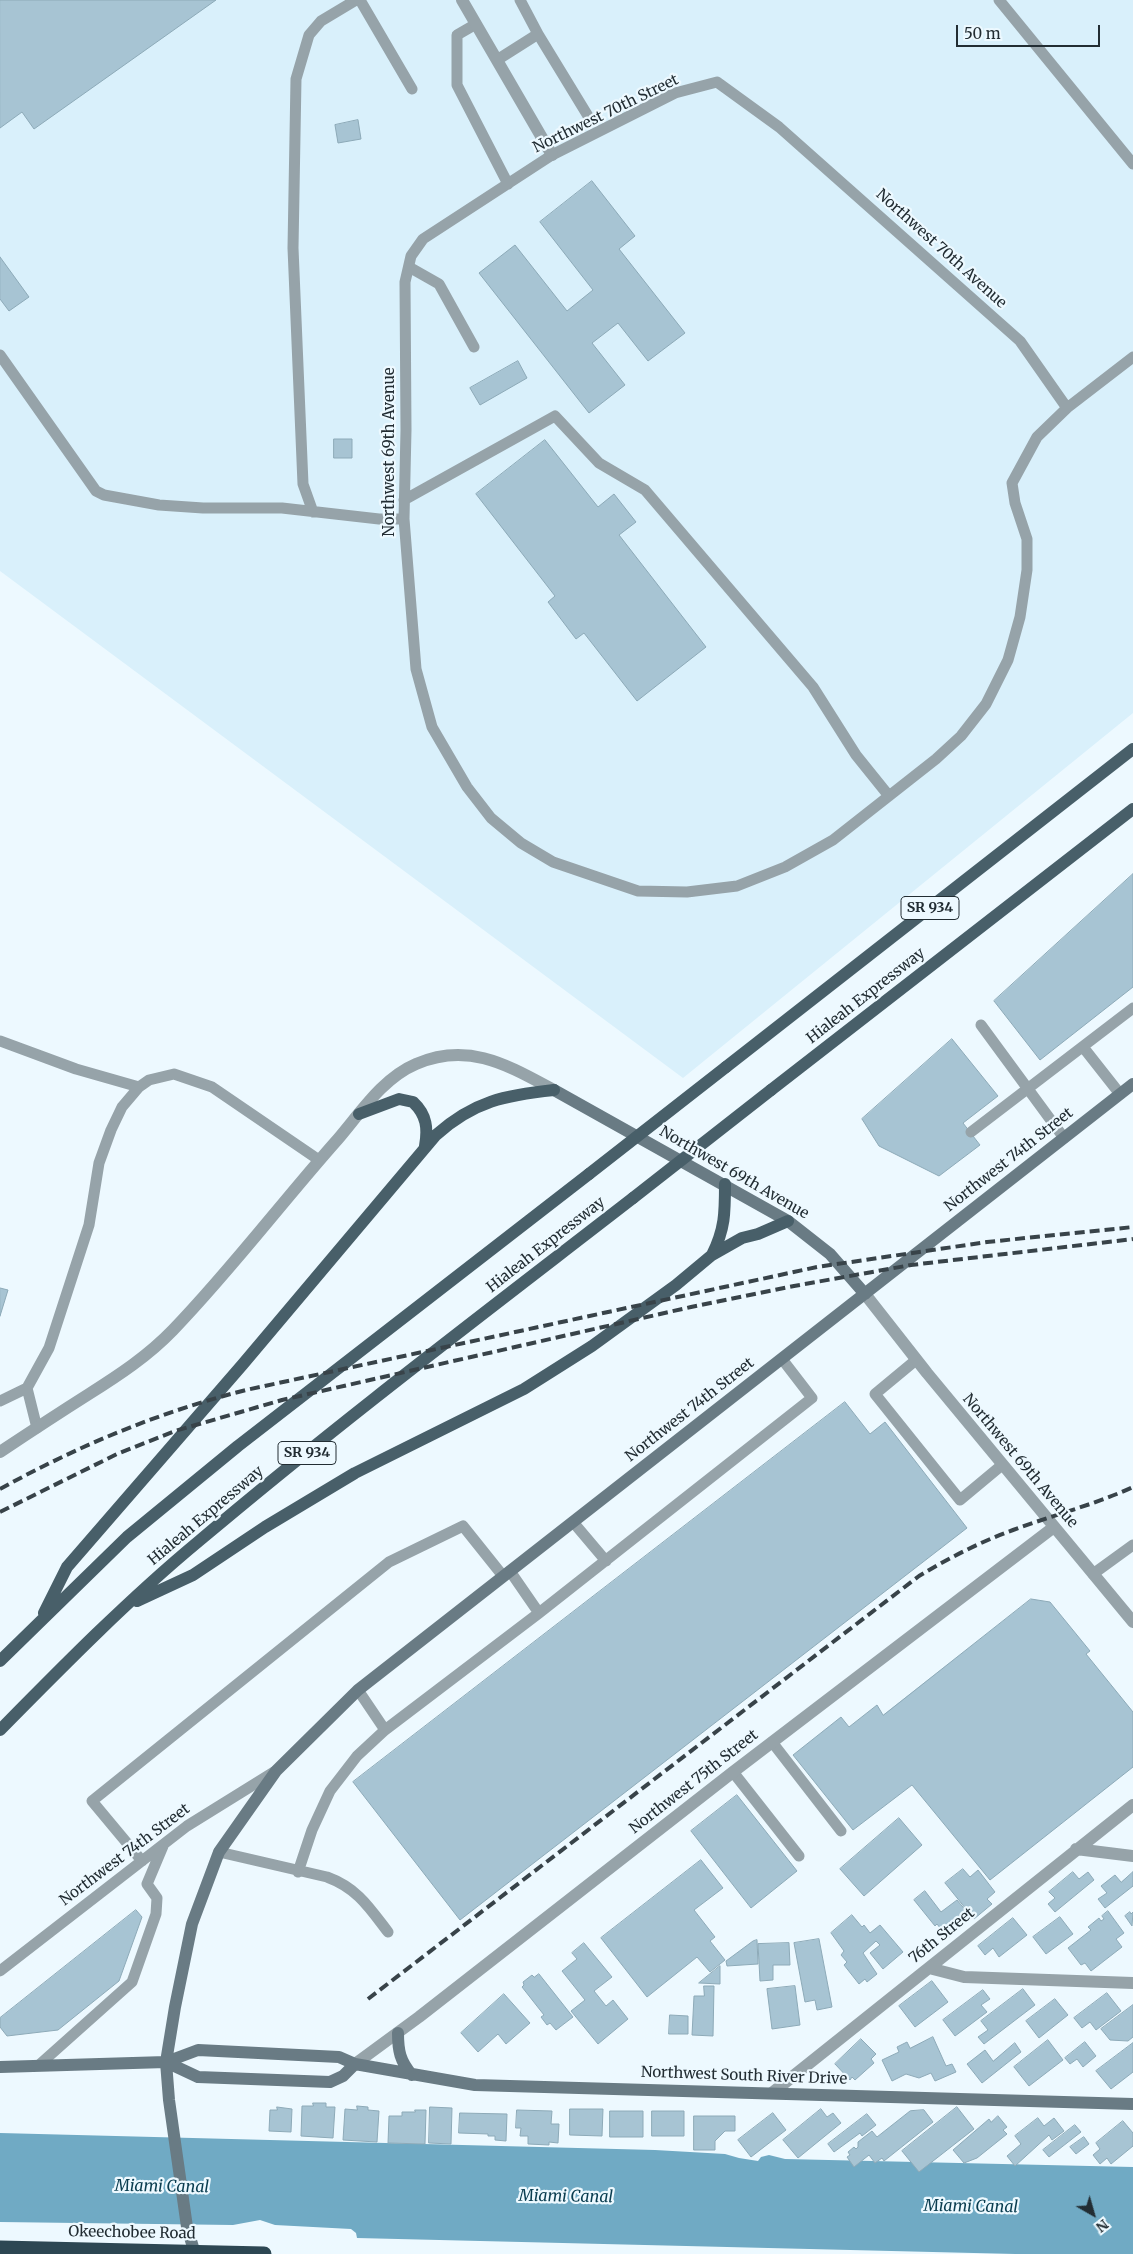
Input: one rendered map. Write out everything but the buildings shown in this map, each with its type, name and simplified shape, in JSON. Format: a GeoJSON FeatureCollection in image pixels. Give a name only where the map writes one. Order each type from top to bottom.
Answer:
{"type":"FeatureCollection","features":[{"type":"Feature","properties":{"kind":"highway","name":"Okeechobee Road"},"geometry":{"type":"LineString","coordinates":[[0,2248],[264,2254]]}},
{"type":"Feature","properties":{"kind":"main road","name":"Hialeah Expressway"},"geometry":{"type":"LineString","coordinates":[[0,1662],[128,1537],[223,1458],[1133,749]]}},
{"type":"Feature","properties":{"kind":"main road","name":"Hialeah Expressway"},"geometry":{"type":"LineString","coordinates":[[0,1730],[125,1607],[198,1542],[373,1399],[1133,809]]}},
{"type":"Feature","properties":{"kind":"main road","name":"Northwest 74th Street"},"geometry":{"type":"LineString","coordinates":[[195,2253],[187,2227],[169,2100],[166,2062],[174,2007],[192,1924],[219,1852],[276,1772],[358,1690],[1133,1084]]}},
{"type":"Feature","properties":{"kind":"main road"},"geometry":{"type":"LineString","coordinates":[[39,1622],[68,1566],[243,1364],[425,1146],[448,1124],[472,1109],[515,1094],[554,1090]]}},
{"type":"Feature","properties":{"kind":"main road","name":"Northwest 69th Avenue"},"geometry":{"type":"LineString","coordinates":[[554,1090],[725,1184],[788,1221],[830,1254],[864,1294]]}},
{"type":"Feature","properties":{"kind":"main road"},"geometry":{"type":"LineString","coordinates":[[359,1114],[399,1099],[413,1102],[425,1119],[427,1126],[425,1146]]}},
{"type":"Feature","properties":{"kind":"main road"},"geometry":{"type":"LineString","coordinates":[[712,1255],[720,1238],[724,1223],[725,1184]]}},
{"type":"Feature","properties":{"kind":"main road"},"geometry":{"type":"LineString","coordinates":[[125,1607],[193,1575],[265,1527],[355,1473],[539,1380],[592,1346],[676,1285],[712,1255],[742,1238],[758,1234],[788,1221]]}},
{"type":"Feature","properties":{"kind":"main road"},"geometry":{"type":"LineString","coordinates":[[398,2033],[398,2049],[401,2061],[412,2075]]}},
{"type":"Feature","properties":{"kind":"main road","name":"Northwest South River Drive"},"geometry":{"type":"LineString","coordinates":[[0,2067],[166,2062],[198,2050],[339,2057],[355,2064],[474,2085],[1133,2104]]}},
{"type":"Feature","properties":{"kind":"main road","name":"Northwest South River Drive"},"geometry":{"type":"LineString","coordinates":[[166,2062],[198,2077],[330,2082],[343,2076],[355,2064]]}},
{"type":"Feature","properties":{"kind":"street"},"geometry":{"type":"LineString","coordinates":[[462,0],[552,154]]}},
{"type":"Feature","properties":{"kind":"street","name":"Northwest 69th Avenue"},"geometry":{"type":"LineString","coordinates":[[0,1452],[120,1374],[160,1344],[359,1114],[384,1086],[404,1070],[442,1056],[482,1056],[510,1067],[554,1090]]}},
{"type":"Feature","properties":{"kind":"street","name":"Northwest 69th Avenue"},"geometry":{"type":"LineString","coordinates":[[864,1294],[1002,1465],[1133,1622]]}},
{"type":"Feature","properties":{"kind":"street","name":"Northwest 75th Street"},"geometry":{"type":"LineString","coordinates":[[355,2064],[398,2033],[733,1772],[1054,1527]]}},
{"type":"Feature","properties":{"kind":"street","name":"76th Street"},"geometry":{"type":"LineString","coordinates":[[772,2093],[1133,1805]]}},
{"type":"Feature","properties":{"kind":"street"},"geometry":{"type":"LineString","coordinates":[[1076,1849],[1133,1856]]}},
{"type":"Feature","properties":{"kind":"street"},"geometry":{"type":"LineString","coordinates":[[929,1968],[964,1977],[1133,1983]]}},
{"type":"Feature","properties":{"kind":"lane"},"geometry":{"type":"LineString","coordinates":[[313,512],[303,484],[292,248],[296,79],[309,35],[321,20],[358,0],[412,89]]}},
{"type":"Feature","properties":{"kind":"lane"},"geometry":{"type":"LineString","coordinates":[[520,0],[538,34],[588,116]]}},
{"type":"Feature","properties":{"kind":"lane"},"geometry":{"type":"LineString","coordinates":[[999,0],[1133,164]]}},
{"type":"Feature","properties":{"kind":"lane"},"geometry":{"type":"LineString","coordinates":[[476,24],[457,35],[457,85],[508,184]]}},
{"type":"Feature","properties":{"kind":"lane"},"geometry":{"type":"LineString","coordinates":[[497,60],[538,34]]}},
{"type":"Feature","properties":{"kind":"lane","name":"Northwest 70th Street"},"geometry":{"type":"LineString","coordinates":[[423,239],[552,154],[675,93],[717,82],[779,127]]}},
{"type":"Feature","properties":{"kind":"lane","name":"Northwest 70th Avenue"},"geometry":{"type":"LineString","coordinates":[[779,127],[1020,341],[1067,408]]}},
{"type":"Feature","properties":{"kind":"lane","name":"Northwest 69th Avenue"},"geometry":{"type":"LineString","coordinates":[[423,239],[411,256],[405,282],[406,430],[404,520],[416,669],[432,726],[466,787],[491,818],[521,843],[553,862],[638,891],[687,892],[738,886],[784,867],[833,840],[936,759],[961,736],[986,704],[1008,660],[1020,617],[1027,570],[1027,539],[1015,502],[1012,483],[1037,437],[1067,408],[1133,357]]}},
{"type":"Feature","properties":{"kind":"lane"},"geometry":{"type":"LineString","coordinates":[[408,267],[439,284],[474,347]]}},
{"type":"Feature","properties":{"kind":"lane"},"geometry":{"type":"LineString","coordinates":[[0,355],[96,491],[104,495],[159,505],[203,508],[282,508],[404,520]]}},
{"type":"Feature","properties":{"kind":"lane"},"geometry":{"type":"LineString","coordinates":[[404,500],[555,416],[599,463],[645,490],[813,686],[856,755],[889,796]]}},
{"type":"Feature","properties":{"kind":"lane"},"geometry":{"type":"LineString","coordinates":[[971,1132],[1133,1008]]}},
{"type":"Feature","properties":{"kind":"lane"},"geometry":{"type":"LineString","coordinates":[[981,1025],[1064,1138]]}},
{"type":"Feature","properties":{"kind":"lane"},"geometry":{"type":"LineString","coordinates":[[0,1041],[76,1069],[139,1087]]}},
{"type":"Feature","properties":{"kind":"lane"},"geometry":{"type":"LineString","coordinates":[[1083,1046],[1120,1094]]}},
{"type":"Feature","properties":{"kind":"lane"},"geometry":{"type":"LineString","coordinates":[[0,1401],[27,1388],[49,1348],[89,1225],[99,1163],[122,1107],[139,1087],[149,1080],[174,1074],[212,1087],[319,1160]]}},
{"type":"Feature","properties":{"kind":"lane"},"geometry":{"type":"LineString","coordinates":[[298,1872],[312,1830],[330,1791],[357,1756],[385,1730],[540,1613],[812,1398],[782,1359]]}},
{"type":"Feature","properties":{"kind":"lane"},"geometry":{"type":"LineString","coordinates":[[916,1360],[876,1394],[960,1500],[1002,1465]]}},
{"type":"Feature","properties":{"kind":"lane"},"geometry":{"type":"LineString","coordinates":[[27,1388],[37,1428]]}},
{"type":"Feature","properties":{"kind":"lane"},"geometry":{"type":"LineString","coordinates":[[573,1522],[606,1561]]}},
{"type":"Feature","properties":{"kind":"lane"},"geometry":{"type":"LineString","coordinates":[[142,1861],[92,1801],[390,1562],[463,1526],[540,1613]]}},
{"type":"Feature","properties":{"kind":"lane"},"geometry":{"type":"LineString","coordinates":[[1093,1574],[1133,1545]]}},
{"type":"Feature","properties":{"kind":"lane"},"geometry":{"type":"LineString","coordinates":[[358,1690],[385,1730]]}},
{"type":"Feature","properties":{"kind":"lane"},"geometry":{"type":"LineString","coordinates":[[772,1742],[841,1831]]}},
{"type":"Feature","properties":{"kind":"lane","name":"Northwest 74th Street"},"geometry":{"type":"LineString","coordinates":[[0,1971],[187,1826],[276,1772]]}},
{"type":"Feature","properties":{"kind":"lane"},"geometry":{"type":"LineString","coordinates":[[733,1772],[799,1856]]}},
{"type":"Feature","properties":{"kind":"lane"},"geometry":{"type":"LineString","coordinates":[[39,2065],[132,1982],[156,1914],[157,1898],[146,1884],[163,1844]]}},
{"type":"Feature","properties":{"kind":"lane"},"geometry":{"type":"LineString","coordinates":[[219,1852],[298,1872],[327,1877],[344,1883],[360,1896],[388,1932]]}},
{"type":"Feature","properties":{"kind":"shaded area"},"geometry":{"type":"Polygon","coordinates":[[[0,0],[1133,0],[1133,713],[683,1078],[0,571],[0,0]]]}},
{"type":"Feature","properties":{"kind":"water","name":"Miami Canal"},"geometry":{"type":"Polygon","coordinates":[[[0,2133],[655,2150],[725,2154],[758,2161],[761,2157],[769,2155],[785,2159],[1133,2167],[1133,2254],[1015,2254],[357,2238],[356,2233],[351,2229],[275,2225],[260,2220],[233,2225],[0,2222],[0,2133]]]}},
{"type":"Feature","properties":{"kind":"railway"},"geometry":{"type":"LineString","coordinates":[[0,1489],[59,1458],[120,1432],[182,1409],[246,1390],[817,1267],[987,1242],[1133,1227]]}},
{"type":"Feature","properties":{"kind":"railway"},"geometry":{"type":"LineString","coordinates":[[0,1512],[117,1454],[175,1431],[282,1400],[691,1307],[794,1286],[911,1265],[1133,1239]]}},
{"type":"Feature","properties":{"kind":"railway"},"geometry":{"type":"LineString","coordinates":[[368,1999],[919,1576],[989,1540],[1133,1487]]}}]}
